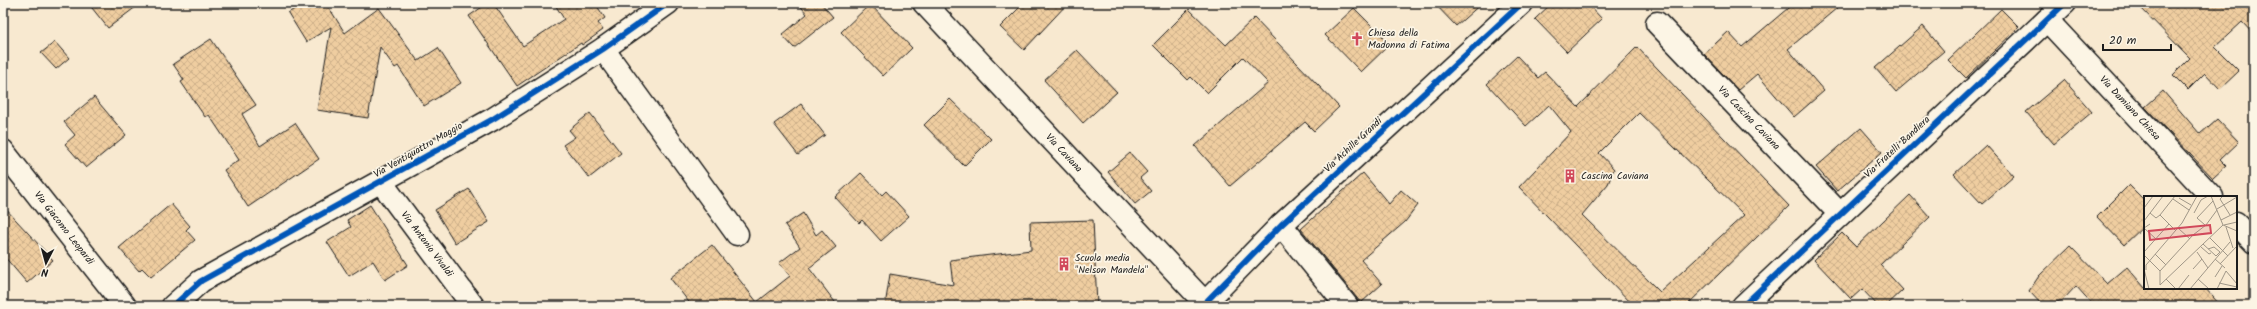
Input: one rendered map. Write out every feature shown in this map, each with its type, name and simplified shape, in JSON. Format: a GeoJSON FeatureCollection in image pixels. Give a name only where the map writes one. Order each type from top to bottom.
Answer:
{"type":"FeatureCollection","features":[{"type":"Feature","properties":{"kind":"street","name":"Via Ventiquattro Maggio"},"geometry":{"type":"LineString","coordinates":[[174,306],[201,281],[381,182],[493,118],[603,49],[668,3]]}},
{"type":"Feature","properties":{"kind":"street","name":"Via Caviana"},"geometry":{"type":"LineString","coordinates":[[924,3],[1203,304]]}},
{"type":"Feature","properties":{"kind":"street","name":"Via Achille Grandi"},"geometry":{"type":"LineString","coordinates":[[1203,304],[1280,225],[1522,3]]}},
{"type":"Feature","properties":{"kind":"street","name":"Via Fratelli Bandiera"},"geometry":{"type":"LineString","coordinates":[[1743,306],[2065,3]]}},
{"type":"Feature","properties":{"kind":"street","name":"Via Damiano Chiesa"},"geometry":{"type":"LineString","coordinates":[[2047,20],[2211,196]]}},
{"type":"Feature","properties":{"kind":"street","name":"Via Cascina Caviana"},"geometry":{"type":"LineString","coordinates":[[1658,23],[1840,214]]}},
{"type":"Feature","properties":{"kind":"street"},"geometry":{"type":"LineString","coordinates":[[603,49],[737,234]]}},
{"type":"Feature","properties":{"kind":"street","name":"Via Giacomo Leopardi"},"geometry":{"type":"LineString","coordinates":[[3,151],[125,306]]}},
{"type":"Feature","properties":{"kind":"street","name":"Via Antonio Vivaldi"},"geometry":{"type":"LineString","coordinates":[[381,182],[473,306]]}},
{"type":"Feature","properties":{"kind":"street"},"geometry":{"type":"LineString","coordinates":[[2237,224],[2254,242]]}},
{"type":"Feature","properties":{"kind":"street"},"geometry":{"type":"LineString","coordinates":[[1280,225],[1347,306]]}},
{"type":"Feature","properties":{"kind":"building"},"geometry":{"type":"Polygon","coordinates":[[[88,3],[141,3],[108,28],[88,3]]]}},
{"type":"Feature","properties":{"kind":"building"},"geometry":{"type":"Polygon","coordinates":[[[304,3],[326,3],[345,33],[379,8],[418,61],[438,48],[461,83],[424,106],[398,66],[395,68],[380,47],[368,118],[317,110],[331,27],[306,42],[288,13],[304,3]]]}},
{"type":"Feature","properties":{"kind":"building"},"geometry":{"type":"Polygon","coordinates":[[[488,3],[493,3],[523,46],[564,19],[554,3],[595,3],[605,18],[598,23],[603,30],[517,86],[469,16],[488,3]]]}},
{"type":"Feature","properties":{"kind":"building"},"geometry":{"type":"Polygon","coordinates":[[[798,3],[821,3],[833,17],[794,48],[782,35],[807,14],[798,3]]]}},
{"type":"Feature","properties":{"kind":"building"},"geometry":{"type":"Polygon","coordinates":[[[1024,3],[1068,3],[1024,50],[1000,27],[1024,3]]]}},
{"type":"Feature","properties":{"kind":"building"},"geometry":{"type":"Polygon","coordinates":[[[1434,3],[1482,3],[1456,26],[1434,3]]]}},
{"type":"Feature","properties":{"kind":"building"},"geometry":{"type":"Polygon","coordinates":[[[1552,3],[1587,3],[1602,19],[1567,52],[1535,19],[1552,3]]]}},
{"type":"Feature","properties":{"kind":"building"},"geometry":{"type":"Polygon","coordinates":[[[1794,3],[1843,3],[1788,49],[1824,91],[1794,117],[1757,74],[1738,90],[1704,54],[1728,32],[1742,47],[1794,3]]]}},
{"type":"Feature","properties":{"kind":"building"},"geometry":{"type":"Polygon","coordinates":[[[2136,3],[2254,3],[2254,35],[2242,22],[2215,47],[2239,71],[2220,89],[2205,73],[2188,90],[2173,75],[2190,58],[2136,3]]]}},
{"type":"Feature","properties":{"kind":"building"},"geometry":{"type":"Polygon","coordinates":[[[870,4],[912,48],[883,76],[841,32],[870,4]]]}},
{"type":"Feature","properties":{"kind":"building","name":"Chiesa della Madonna di Fatima"},"geometry":{"type":"Polygon","coordinates":[[[1354,8],[1390,44],[1361,72],[1325,35],[1354,8]]]}},
{"type":"Feature","properties":{"kind":"building"},"geometry":{"type":"Polygon","coordinates":[[[1189,9],[1226,45],[1254,18],[1339,107],[1314,131],[1305,122],[1230,186],[1195,146],[1268,83],[1243,57],[1207,93],[1191,77],[1188,80],[1153,45],[1189,9]]]}},
{"type":"Feature","properties":{"kind":"building"},"geometry":{"type":"Polygon","coordinates":[[[2001,9],[2019,27],[1966,78],[1948,60],[2001,9]]]}},
{"type":"Feature","properties":{"kind":"building"},"geometry":{"type":"Polygon","coordinates":[[[1923,26],[1944,51],[1896,92],[1875,68],[1923,26]]]}},
{"type":"Feature","properties":{"kind":"building"},"geometry":{"type":"Polygon","coordinates":[[[211,39],[256,105],[242,114],[260,146],[295,123],[319,159],[248,207],[224,170],[239,160],[209,115],[205,117],[181,82],[184,80],[173,64],[211,39]]]}},
{"type":"Feature","properties":{"kind":"building"},"geometry":{"type":"Polygon","coordinates":[[[55,42],[69,58],[56,69],[41,53],[55,42]]]}},
{"type":"Feature","properties":{"kind":"building","name":"Cascina Caviana"},"geometry":{"type":"Polygon","coordinates":[[[1637,47],[1789,206],[1686,306],[1634,306],[1519,187],[1571,132],[1549,105],[1526,126],[1487,84],[1517,56],[1538,78],[1545,72],[1578,107],[1637,47]],[[1639,113],[1599,153],[1614,169],[1608,184],[1582,215],[1660,292],[1744,215],[1639,113]]]}},
{"type":"Feature","properties":{"kind":"building"},"geometry":{"type":"Polygon","coordinates":[[[1077,50],[1117,92],[1083,123],[1044,80],[1077,50]]]}},
{"type":"Feature","properties":{"kind":"building"},"geometry":{"type":"Polygon","coordinates":[[[2064,80],[2092,112],[2054,144],[2026,112],[2064,80]]]}},
{"type":"Feature","properties":{"kind":"building"},"geometry":{"type":"Polygon","coordinates":[[[2163,91],[2200,134],[2217,119],[2239,142],[2220,160],[2226,166],[2213,178],[2145,107],[2163,91]]]}},
{"type":"Feature","properties":{"kind":"building"},"geometry":{"type":"Polygon","coordinates":[[[94,97],[126,135],[86,168],[65,144],[75,135],[64,122],[94,97]]]}},
{"type":"Feature","properties":{"kind":"building"},"geometry":{"type":"Polygon","coordinates":[[[950,99],[991,139],[964,166],[924,125],[950,99]]]}},
{"type":"Feature","properties":{"kind":"building"},"geometry":{"type":"Polygon","coordinates":[[[801,104],[825,135],[798,155],[774,124],[801,104]]]}},
{"type":"Feature","properties":{"kind":"building"},"geometry":{"type":"Polygon","coordinates":[[[590,113],[621,153],[589,178],[563,145],[575,137],[569,130],[590,113]]]}},
{"type":"Feature","properties":{"kind":"building"},"geometry":{"type":"Polygon","coordinates":[[[1861,128],[1882,152],[1837,191],[1816,167],[1861,128]]]}},
{"type":"Feature","properties":{"kind":"building"},"geometry":{"type":"Polygon","coordinates":[[[1986,145],[2014,176],[1982,204],[1954,174],[1986,145]]]}},
{"type":"Feature","properties":{"kind":"building"},"geometry":{"type":"Polygon","coordinates":[[[1130,153],[1147,172],[1140,178],[1151,191],[1135,204],[1108,172],[1130,153]]]}},
{"type":"Feature","properties":{"kind":"building"},"geometry":{"type":"Polygon","coordinates":[[[861,173],[882,195],[886,191],[909,216],[881,241],[862,220],[859,223],[835,197],[861,173]]]}},
{"type":"Feature","properties":{"kind":"building"},"geometry":{"type":"Polygon","coordinates":[[[1363,173],[1389,204],[1401,190],[1418,205],[1405,222],[1361,260],[1382,284],[1361,303],[1301,229],[1363,173]]]}},
{"type":"Feature","properties":{"kind":"building"},"geometry":{"type":"Polygon","coordinates":[[[2129,185],[2144,200],[2144,226],[2124,245],[2097,217],[2129,185]]]}},
{"type":"Feature","properties":{"kind":"building"},"geometry":{"type":"Polygon","coordinates":[[[469,189],[489,222],[455,243],[435,210],[469,189]]]}},
{"type":"Feature","properties":{"kind":"building"},"geometry":{"type":"Polygon","coordinates":[[[1910,195],[1930,217],[1880,265],[1903,290],[1886,306],[1878,306],[1862,289],[1851,299],[1814,260],[1842,233],[1856,247],[1910,195]]]}},
{"type":"Feature","properties":{"kind":"building"},"geometry":{"type":"Polygon","coordinates":[[[171,204],[190,226],[186,230],[195,240],[151,277],[142,268],[139,271],[119,248],[171,204]]]}},
{"type":"Feature","properties":{"kind":"building"},"geometry":{"type":"Polygon","coordinates":[[[370,205],[408,265],[385,280],[373,261],[349,276],[327,242],[351,227],[347,220],[370,205]]]}},
{"type":"Feature","properties":{"kind":"building"},"geometry":{"type":"Polygon","coordinates":[[[3,206],[53,260],[27,283],[3,255],[3,206]]]}},
{"type":"Feature","properties":{"kind":"building"},"geometry":{"type":"Polygon","coordinates":[[[803,213],[816,235],[822,230],[836,247],[809,268],[838,306],[692,306],[670,278],[712,245],[757,302],[790,276],[779,263],[800,247],[785,225],[803,213]]]}},
{"type":"Feature","properties":{"kind":"building"},"geometry":{"type":"Polygon","coordinates":[[[1093,220],[1097,306],[885,306],[890,274],[953,285],[950,260],[1031,250],[1030,222],[1093,220]]]}},
{"type":"Feature","properties":{"kind":"building"},"geometry":{"type":"Polygon","coordinates":[[[2070,246],[2107,284],[2127,267],[2144,287],[2144,289],[2206,289],[2221,306],[2094,306],[2076,286],[2063,300],[2043,306],[2029,291],[2039,276],[2070,246]]]}},
{"type":"Feature","properties":{"kind":"cycle path"},"geometry":{"type":"LineString","coordinates":[[173,306],[201,281],[493,119],[603,49],[668,3]]}},
{"type":"Feature","properties":{"kind":"cycle path"},"geometry":{"type":"LineString","coordinates":[[1202,306],[1281,225],[1522,3]]}},
{"type":"Feature","properties":{"kind":"cycle path"},"geometry":{"type":"LineString","coordinates":[[1743,306],[2065,3]]}},
{"type":"Feature","properties":{"kind":"place","name":"Chiesa della Madonna di Fatima"},"geometry":{"type":"Point","coordinates":[1357,39]}},
{"type":"Feature","properties":{"kind":"place","name":"Cascina Caviana"},"geometry":{"type":"Point","coordinates":[1570,176]}},
{"type":"Feature","properties":{"kind":"place","name":"Scuola media \"Nelson Mandela\""},"geometry":{"type":"Point","coordinates":[1064,264]}}]}
